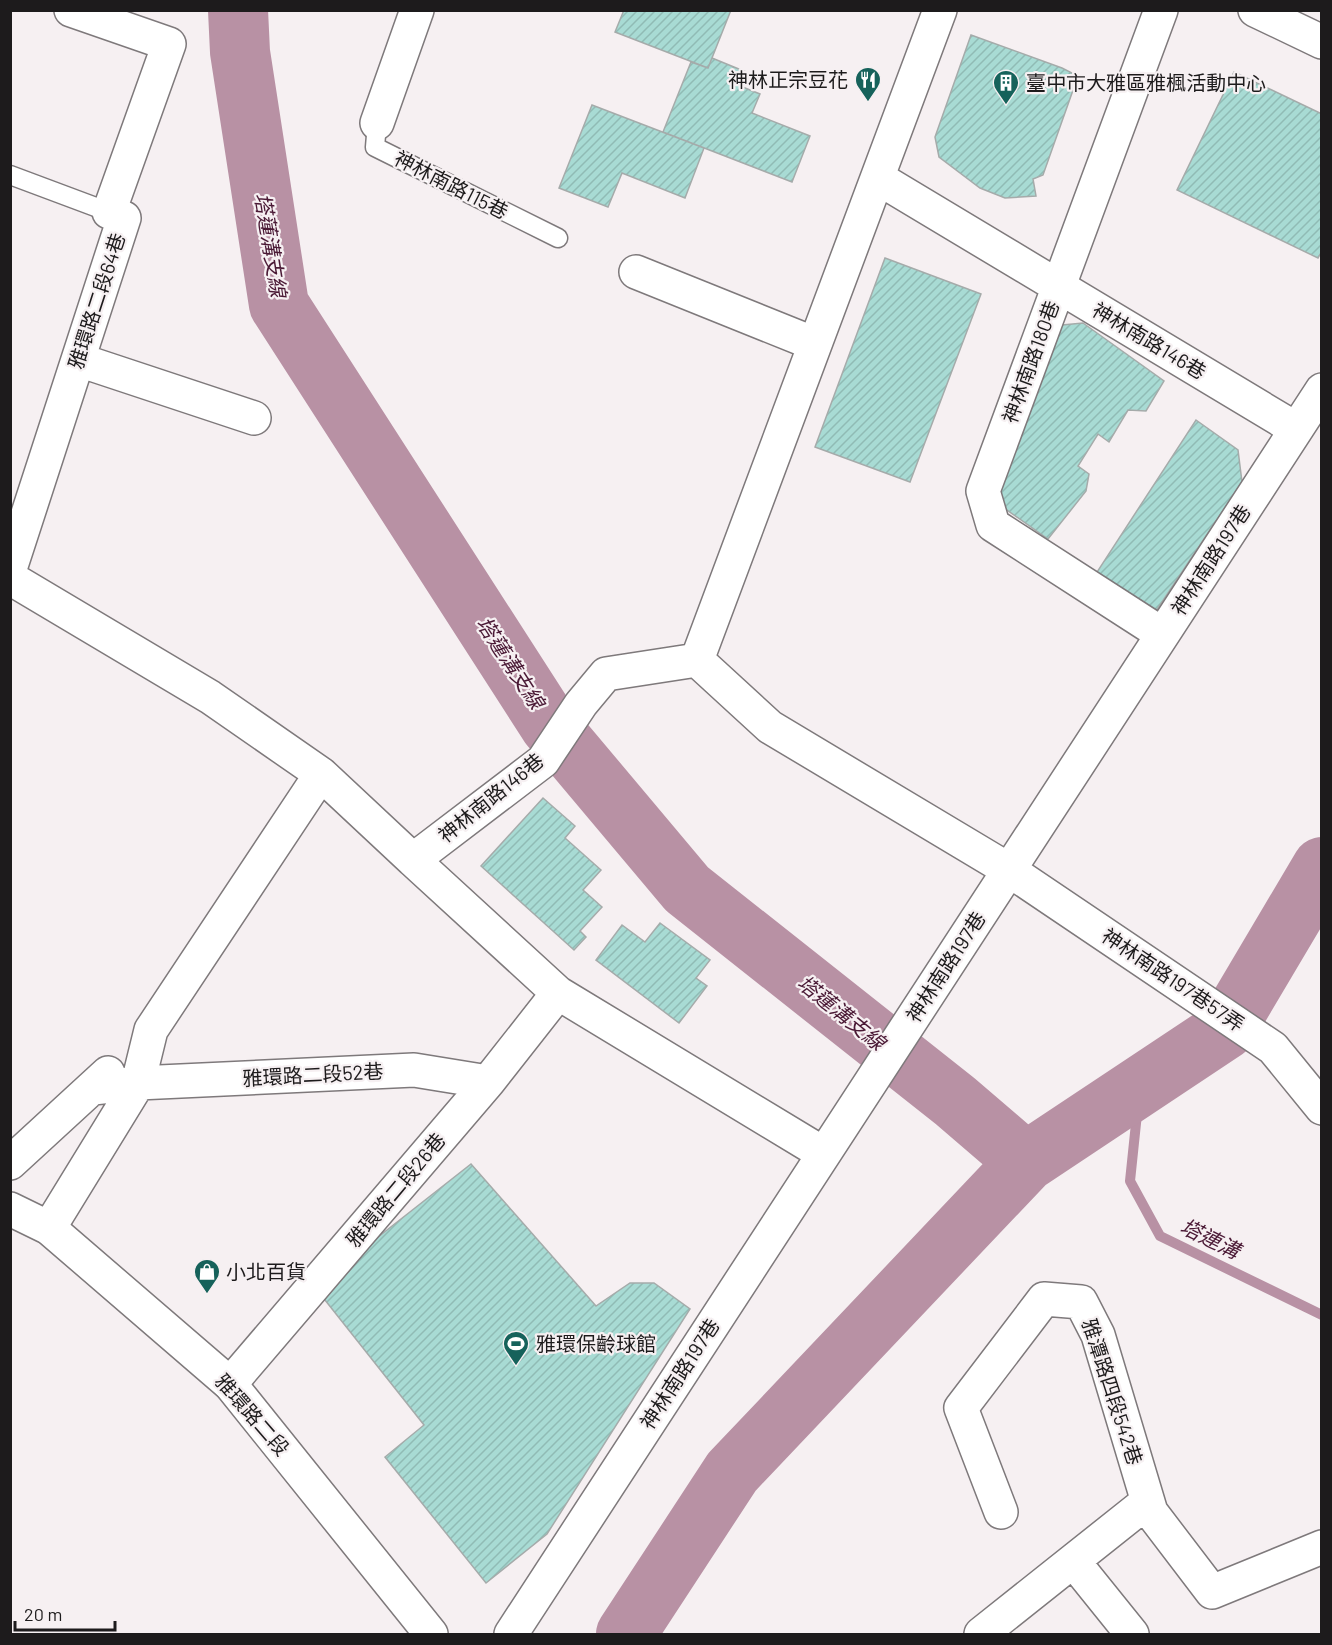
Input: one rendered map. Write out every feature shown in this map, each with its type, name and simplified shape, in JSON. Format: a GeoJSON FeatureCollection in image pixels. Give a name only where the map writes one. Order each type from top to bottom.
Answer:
{"type":"FeatureCollection","features":[{"type":"Feature","properties":{"kind":"street","name":"雅環路二段64巷"},"geometry":{"type":"LineString","coordinates":[[10,569],[124,218],[108,212],[169,44],[72,10]]}},
{"type":"Feature","properties":{"kind":"street","name":"神林南路115巷"},"geometry":{"type":"LineString","coordinates":[[377,123],[417,10]]}},
{"type":"Feature","properties":{"kind":"street"},"geometry":{"type":"LineString","coordinates":[[940,10],[697,660],[770,727],[1009,870]]}},
{"type":"Feature","properties":{"kind":"street","name":"神林南路180巷"},"geometry":{"type":"LineString","coordinates":[[1161,10],[983,492],[993,525],[1162,634]]}},
{"type":"Feature","properties":{"kind":"street"},"geometry":{"type":"LineString","coordinates":[[1255,10],[1322,42]]}},
{"type":"Feature","properties":{"kind":"street","name":"神林南路146巷"},"geometry":{"type":"LineString","coordinates":[[878,178],[1296,429]]}},
{"type":"Feature","properties":{"kind":"street"},"geometry":{"type":"LineString","coordinates":[[636,272],[815,344]]}},
{"type":"Feature","properties":{"kind":"street"},"geometry":{"type":"LineString","coordinates":[[79,360],[254,418]]}},
{"type":"Feature","properties":{"kind":"street","name":"神林南路197巷"},"geometry":{"type":"LineString","coordinates":[[511,1635],[1322,390]]}},
{"type":"Feature","properties":{"kind":"street"},"geometry":{"type":"LineString","coordinates":[[10,578],[210,697],[321,774],[558,993],[824,1154]]}},
{"type":"Feature","properties":{"kind":"street","name":"神林南路146巷"},"geometry":{"type":"LineString","coordinates":[[413,860],[543,761],[581,705],[606,674],[697,660]]}},
{"type":"Feature","properties":{"kind":"street"},"geometry":{"type":"LineString","coordinates":[[10,1163],[93,1088],[151,1030],[321,774]]}},
{"type":"Feature","properties":{"kind":"street","name":"神林南路197巷57弄"},"geometry":{"type":"LineString","coordinates":[[1009,870],[1273,1048],[1322,1108]]}},
{"type":"Feature","properties":{"kind":"street","name":"雅環路二段26巷"},"geometry":{"type":"LineString","coordinates":[[230,1384],[488,1082],[558,993]]}},
{"type":"Feature","properties":{"kind":"street"},"geometry":{"type":"LineString","coordinates":[[49,1228],[138,1083],[151,1030]]}},
{"type":"Feature","properties":{"kind":"street","name":"雅環路二段52巷"},"geometry":{"type":"LineString","coordinates":[[93,1088],[138,1083],[414,1070],[488,1082]]}},
{"type":"Feature","properties":{"kind":"street","name":"雅環路二段"},"geometry":{"type":"LineString","coordinates":[[10,1209],[49,1228],[230,1384],[431,1635]]}},
{"type":"Feature","properties":{"kind":"street","name":"雅潭路四段542巷"},"geometry":{"type":"LineString","coordinates":[[1001,1512],[961,1408],[1044,1299],[1081,1302],[1098,1335],[1150,1512],[1212,1592],[1322,1547]]}},
{"type":"Feature","properties":{"kind":"street"},"geometry":{"type":"LineString","coordinates":[[981,1635],[1147,1502]]}},
{"type":"Feature","properties":{"kind":"street"},"geometry":{"type":"LineString","coordinates":[[1074,1562],[1132,1635]]}},
{"type":"Feature","properties":{"kind":"lane","name":"神林南路115巷"},"geometry":{"type":"LineString","coordinates":[[377,123],[375,147],[558,238]]}},
{"type":"Feature","properties":{"kind":"lane"},"geometry":{"type":"LineString","coordinates":[[10,175],[108,212]]}},
{"type":"Feature","properties":{"kind":"building"},"geometry":{"type":"Polygon","coordinates":[[[624,10],[731,10],[708,68],[615,32],[624,10]]]}},
{"type":"Feature","properties":{"kind":"building","name":"臺中市大雅區雅楓活動中心"},"geometry":{"type":"Polygon","coordinates":[[[971,35],[1078,76],[1043,175],[1033,179],[1036,196],[1005,198],[980,188],[939,157],[935,137],[971,35]]]}},
{"type":"Feature","properties":{"kind":"building"},"geometry":{"type":"Polygon","coordinates":[[[712,58],[746,72],[740,86],[760,94],[752,113],[810,136],[792,182],[663,132],[691,62],[708,68],[712,58]]]}},
{"type":"Feature","properties":{"kind":"building"},"geometry":{"type":"Polygon","coordinates":[[[1234,72],[1322,114],[1322,251],[1318,258],[1177,190],[1234,72]]]}},
{"type":"Feature","properties":{"kind":"building"},"geometry":{"type":"Polygon","coordinates":[[[592,105],[704,148],[685,198],[622,173],[608,207],[559,188],[592,105]]]}},
{"type":"Feature","properties":{"kind":"building"},"geometry":{"type":"Polygon","coordinates":[[[885,258],[981,294],[910,482],[815,447],[885,258]]]}},
{"type":"Feature","properties":{"kind":"building"},"geometry":{"type":"Polygon","coordinates":[[[1083,323],[1164,381],[1146,411],[1128,410],[1109,442],[1098,434],[1078,466],[1089,474],[1086,491],[1048,539],[1004,508],[998,493],[1046,338],[1062,325],[1083,323]]]}},
{"type":"Feature","properties":{"kind":"building"},"geometry":{"type":"Polygon","coordinates":[[[1196,420],[1238,450],[1242,482],[1156,611],[1086,589],[1196,420]]]}},
{"type":"Feature","properties":{"kind":"building"},"geometry":{"type":"Polygon","coordinates":[[[543,798],[575,826],[565,838],[601,870],[583,890],[602,907],[580,931],[586,937],[574,950],[481,866],[543,798]]]}},
{"type":"Feature","properties":{"kind":"building"},"geometry":{"type":"Polygon","coordinates":[[[660,923],[710,960],[696,978],[707,986],[679,1023],[596,960],[622,925],[645,942],[660,923]]]}},
{"type":"Feature","properties":{"kind":"building","name":"雅環保齡球館"},"geometry":{"type":"Polygon","coordinates":[[[471,1164],[596,1306],[630,1283],[654,1283],[690,1309],[547,1534],[486,1583],[385,1457],[424,1425],[321,1295],[359,1252],[471,1164]]]}},
{"type":"Feature","properties":{"kind":"waterway","name":"塔蓮溝支線"},"geometry":{"type":"LineString","coordinates":[[238,10],[240,52],[279,305],[550,726],[687,889],[955,1101],[1026,1162]]}},
{"type":"Feature","properties":{"kind":"waterway"},"geometry":{"type":"LineString","coordinates":[[626,1634],[732,1472],[1026,1162],[1226,1029],[1322,867]]}},
{"type":"Feature","properties":{"kind":"waterway","name":"塔連溝"},"geometry":{"type":"LineString","coordinates":[[1140,1085],[1130,1181],[1160,1236],[1322,1315]]}},
{"type":"Feature","properties":{"kind":"place","name":"神林正宗豆花"},"geometry":{"type":"Point","coordinates":[868,103]}},
{"type":"Feature","properties":{"kind":"place","name":"臺中市大雅區雅楓活動中心"},"geometry":{"type":"Point","coordinates":[1006,106]}},
{"type":"Feature","properties":{"kind":"place","name":"小北百貨"},"geometry":{"type":"Point","coordinates":[207,1295]}},
{"type":"Feature","properties":{"kind":"place","name":"雅環保齡球館"},"geometry":{"type":"Point","coordinates":[516,1367]}}]}
